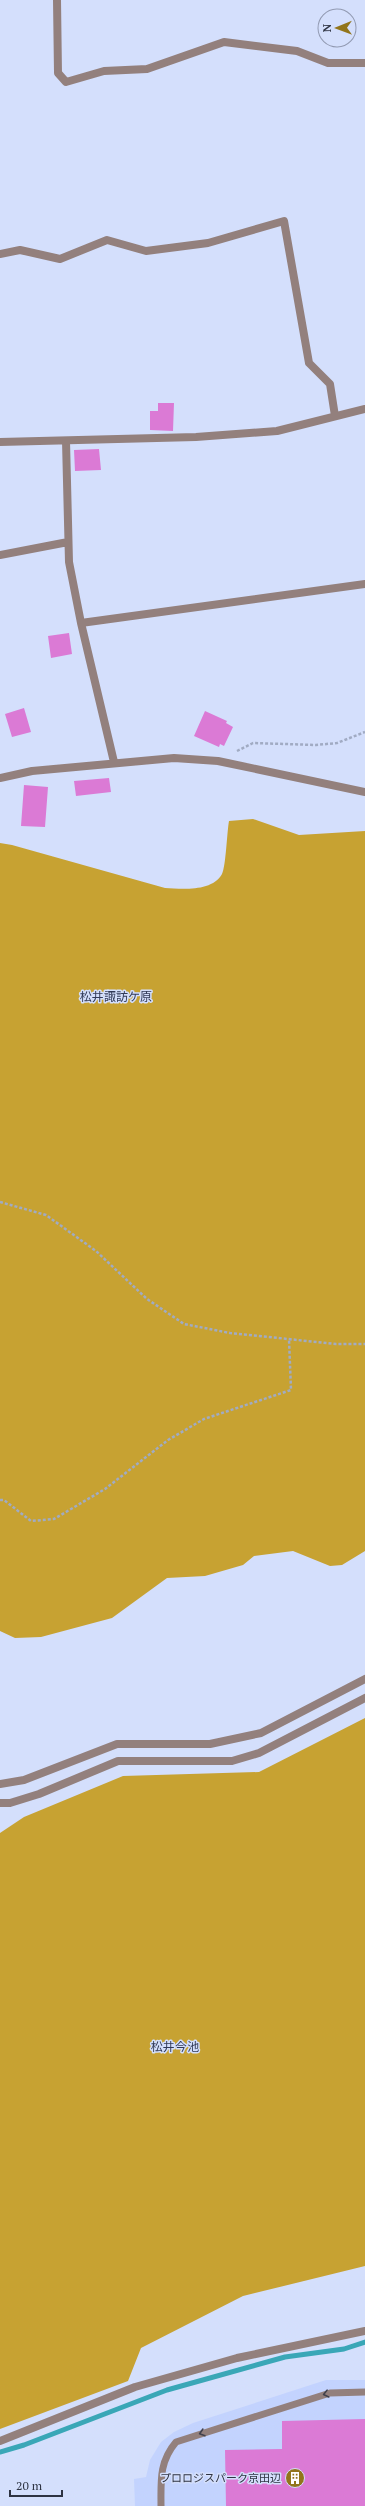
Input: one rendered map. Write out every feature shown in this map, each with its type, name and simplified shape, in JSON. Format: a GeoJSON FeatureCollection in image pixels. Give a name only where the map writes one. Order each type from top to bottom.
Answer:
{"type":"FeatureCollection","features":[{"type":"Feature","properties":{"kind":"street"},"geometry":{"type":"LineString","coordinates":[[57,0],[58,73],[66,82],[104,72],[147,69],[224,42],[297,51],[328,63],[365,63]]}},
{"type":"Feature","properties":{"kind":"street"},"geometry":{"type":"LineString","coordinates":[[0,254],[20,250],[60,259],[107,240],[146,251],[208,243],[284,221],[309,363],[330,384],[335,416]]}},
{"type":"Feature","properties":{"kind":"street"},"geometry":{"type":"LineString","coordinates":[[0,442],[196,437],[277,431],[365,409]]}},
{"type":"Feature","properties":{"kind":"street"},"geometry":{"type":"LineString","coordinates":[[66,441],[68,542],[81,623],[114,762]]}},
{"type":"Feature","properties":{"kind":"street"},"geometry":{"type":"LineString","coordinates":[[0,555],[68,542]]}},
{"type":"Feature","properties":{"kind":"street"},"geometry":{"type":"LineString","coordinates":[[81,623],[365,584]]}},
{"type":"Feature","properties":{"kind":"street"},"geometry":{"type":"LineString","coordinates":[[0,778],[32,771],[114,762],[174,758],[218,761],[365,792]]}},
{"type":"Feature","properties":{"kind":"street"},"geometry":{"type":"LineString","coordinates":[[0,1784],[24,1780],[117,1744],[210,1744],[260,1733],[365,1679]]}},
{"type":"Feature","properties":{"kind":"street"},"geometry":{"type":"LineString","coordinates":[[0,1803],[38,1794],[118,1761],[232,1761],[259,1753],[365,1698]]}},
{"type":"Feature","properties":{"kind":"street"},"geometry":{"type":"LineString","coordinates":[[0,2441],[135,2387],[237,2358],[365,2331]]}},
{"type":"Feature","properties":{"kind":"lane"},"geometry":{"type":"LineString","coordinates":[[161,2506],[161,2468],[167,2453],[176,2442],[330,2393],[365,2392]]}},
{"type":"Feature","properties":{"kind":"path"},"geometry":{"type":"LineString","coordinates":[[218,761],[253,743],[337,743],[365,732]]}},
{"type":"Feature","properties":{"kind":"path"},"geometry":{"type":"LineString","coordinates":[[0,1202],[46,1215],[96,1251],[147,1298],[184,1324],[290,1339],[365,1344]]}},
{"type":"Feature","properties":{"kind":"path"},"geometry":{"type":"LineString","coordinates":[[0,1500],[4,1500],[31,1521],[54,1519],[105,1489],[168,1440],[204,1419],[291,1390],[290,1339]]}},
{"type":"Feature","properties":{"kind":"shaded area"},"geometry":{"type":"Polygon","coordinates":[[[253,819],[299,835],[365,831],[365,1551],[342,1565],[330,1566],[293,1551],[254,1556],[243,1565],[205,1576],[167,1578],[112,1618],[41,1637],[15,1638],[0,1631],[0,843],[12,845],[165,888],[188,889],[204,887],[211,884],[222,874],[229,821],[253,819]]]}},
{"type":"Feature","properties":{"kind":"shaded area"},"geometry":{"type":"Polygon","coordinates":[[[365,1718],[365,2266],[243,2296],[141,2348],[128,2381],[0,2429],[0,1833],[24,1817],[123,1776],[259,1772],[365,1718]]]}},
{"type":"Feature","properties":{"kind":"shaded area","name":"プロロジスパーク京田辺"},"geometry":{"type":"Polygon","coordinates":[[[326,2380],[365,2380],[365,2506],[135,2506],[134,2479],[146,2477],[150,2460],[161,2442],[174,2432],[193,2423],[326,2380]]]}},
{"type":"Feature","properties":{"kind":"building"},"geometry":{"type":"Polygon","coordinates":[[[158,403],[174,403],[173,431],[150,430],[150,411],[158,411],[158,403]]]}},
{"type":"Feature","properties":{"kind":"building"},"geometry":{"type":"Polygon","coordinates":[[[99,449],[101,470],[75,471],[74,450],[99,449]]]}},
{"type":"Feature","properties":{"kind":"building"},"geometry":{"type":"Polygon","coordinates":[[[69,633],[72,654],[51,658],[48,636],[69,633]]]}},
{"type":"Feature","properties":{"kind":"building"},"geometry":{"type":"Polygon","coordinates":[[[24,708],[31,732],[12,737],[5,714],[24,708]]]}},
{"type":"Feature","properties":{"kind":"building"},"geometry":{"type":"Polygon","coordinates":[[[205,711],[227,721],[226,723],[233,727],[224,746],[220,744],[219,747],[194,736],[205,711]]]}},
{"type":"Feature","properties":{"kind":"building"},"geometry":{"type":"Polygon","coordinates":[[[109,778],[111,792],[76,796],[74,781],[109,778]]]}},
{"type":"Feature","properties":{"kind":"building"},"geometry":{"type":"Polygon","coordinates":[[[24,785],[48,787],[45,827],[21,826],[24,785]]]}},
{"type":"Feature","properties":{"kind":"building","name":"プロロジスパーク京田辺"},"geometry":{"type":"Polygon","coordinates":[[[365,2419],[365,2506],[226,2506],[225,2450],[282,2449],[282,2421],[365,2419]]]}},
{"type":"Feature","properties":{"kind":"waterway"},"geometry":{"type":"LineString","coordinates":[[0,2452],[24,2445],[167,2390],[285,2357],[344,2349],[365,2342]]}},
{"type":"Feature","properties":{"kind":"place","name":"プロロジスパーク京田辺"},"geometry":{"type":"Point","coordinates":[295,2478]}},
{"type":"Feature","properties":{"kind":"district","name":"松井諏訪ケ原"},"geometry":{"type":"Point","coordinates":[116,997]}},
{"type":"Feature","properties":{"kind":"district","name":"松井今池"},"geometry":{"type":"Point","coordinates":[175,2047]}}]}
